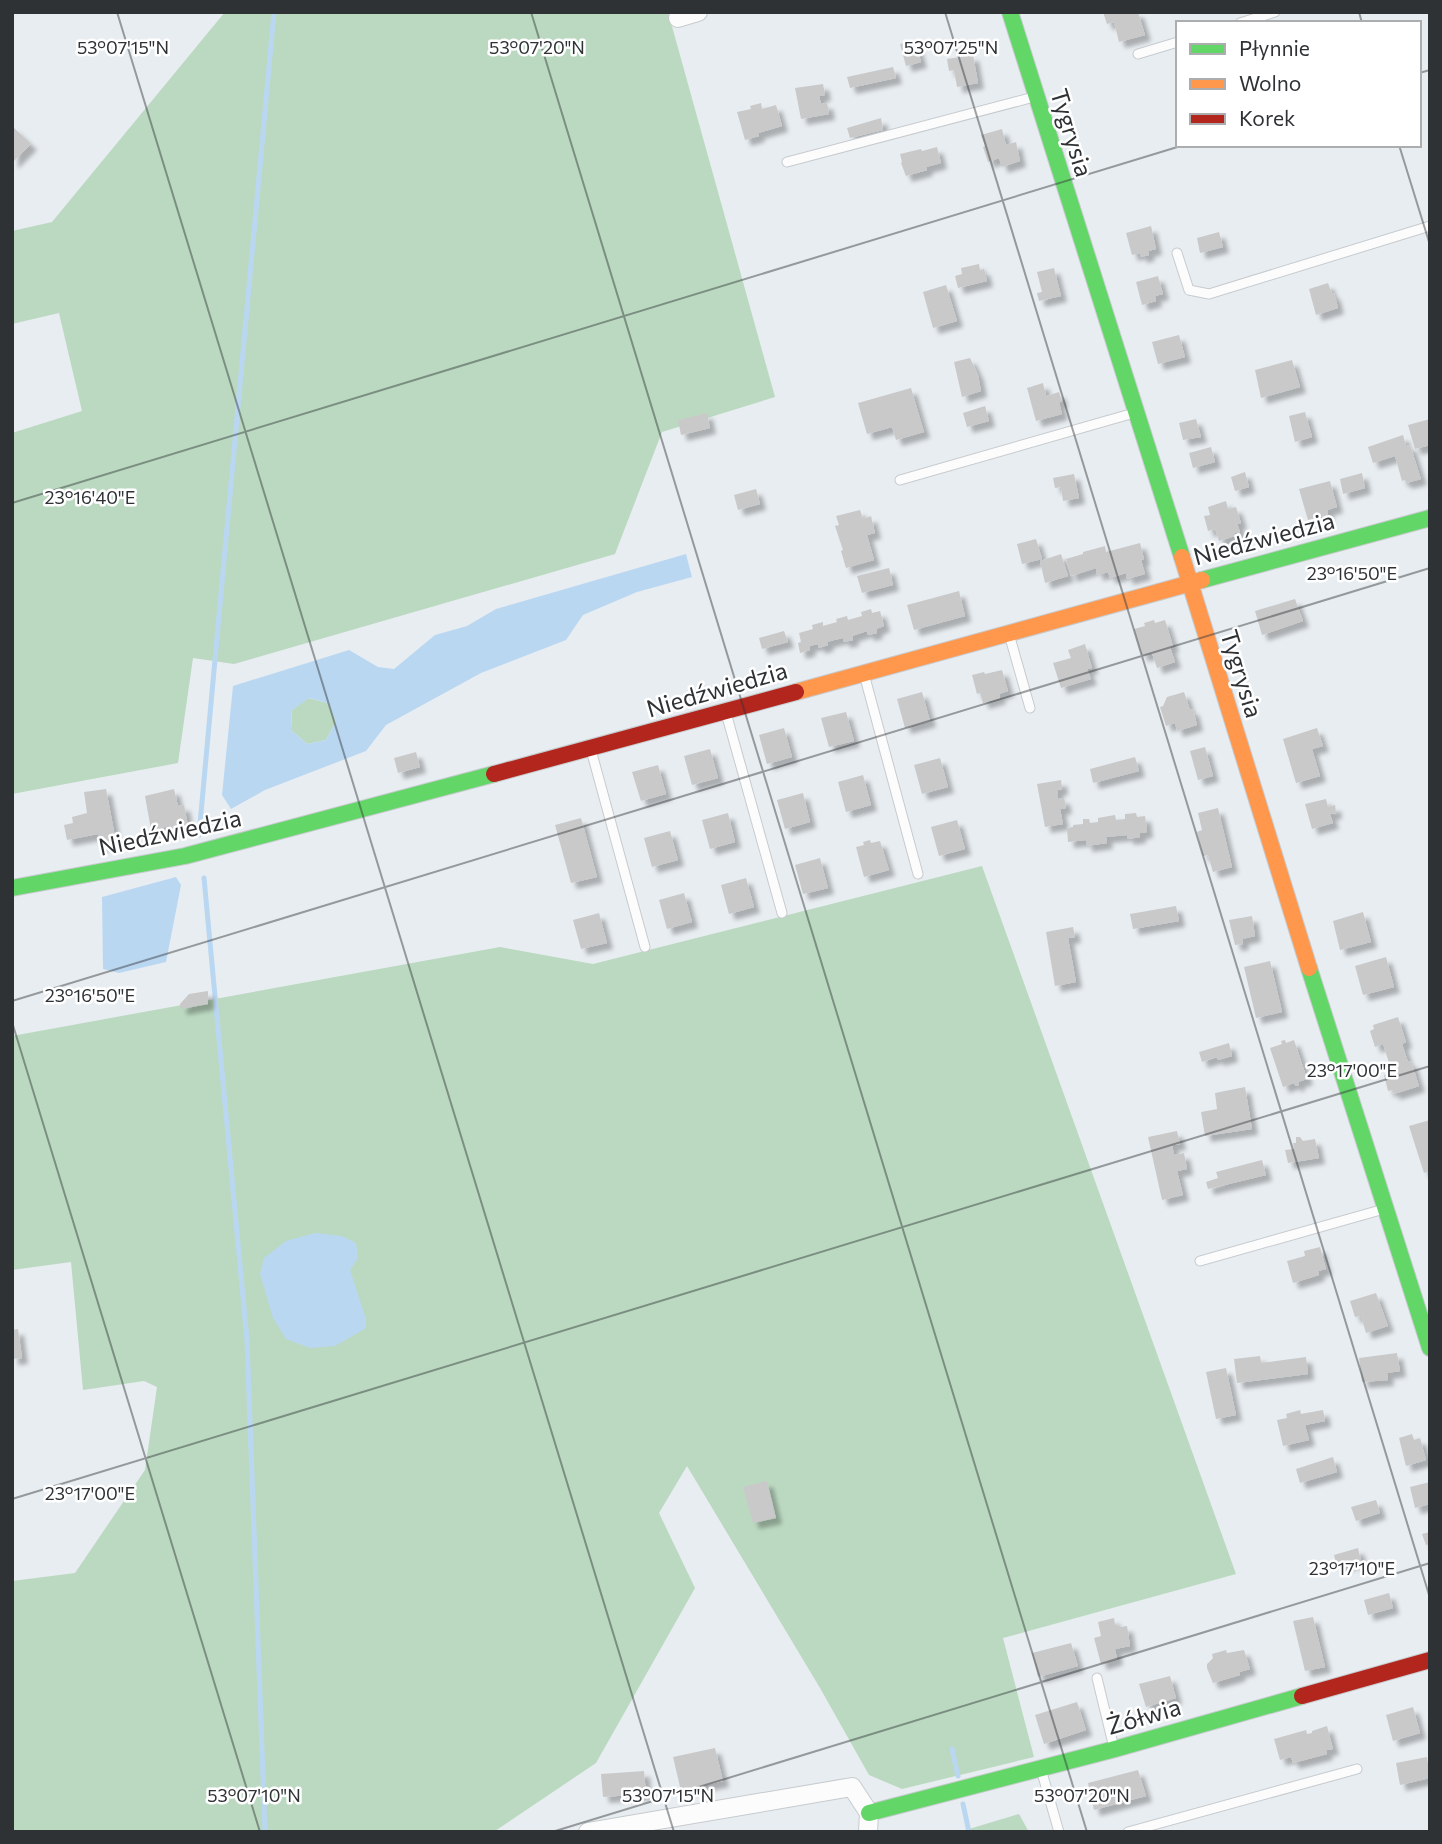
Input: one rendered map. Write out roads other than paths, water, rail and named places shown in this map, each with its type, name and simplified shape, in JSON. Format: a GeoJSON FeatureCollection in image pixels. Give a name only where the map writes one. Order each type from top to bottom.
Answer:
{"type":"FeatureCollection","features":[{"type":"Feature","properties":{"kind":"street"},"geometry":{"type":"LineString","coordinates":[[678,18],[698,12]]}},
{"type":"Feature","properties":{"kind":"street","name":"Tygrysia"},"geometry":{"type":"LineString","coordinates":[[1010,12],[1190,583],[1287,902],[1430,1348]]}},
{"type":"Feature","properties":{"kind":"street","name":"Niedźwiedzia"},"geometry":{"type":"LineString","coordinates":[[12,888],[185,856],[591,748],[1430,518]]}},
{"type":"Feature","properties":{"kind":"street","name":"Żółwia"},"geometry":{"type":"LineString","coordinates":[[869,1813],[1115,1749],[1430,1660]]}},
{"type":"Feature","properties":{"kind":"street"},"geometry":{"type":"LineString","coordinates":[[589,1832],[852,1787],[869,1813],[868,1832]]}},
{"type":"Feature","properties":{"kind":"lane"},"geometry":{"type":"LineString","coordinates":[[1246,21],[1275,12]]}},
{"type":"Feature","properties":{"kind":"lane"},"geometry":{"type":"LineString","coordinates":[[1138,54],[1176,43]]}},
{"type":"Feature","properties":{"kind":"lane"},"geometry":{"type":"LineString","coordinates":[[787,162],[1036,96]]}},
{"type":"Feature","properties":{"kind":"lane"},"geometry":{"type":"LineString","coordinates":[[1177,253],[1188,290],[1209,294],[1430,226]]}},
{"type":"Feature","properties":{"kind":"lane"},"geometry":{"type":"LineString","coordinates":[[900,480],[1136,413]]}},
{"type":"Feature","properties":{"kind":"lane"},"geometry":{"type":"LineString","coordinates":[[1009,632],[1030,708]]}},
{"type":"Feature","properties":{"kind":"lane"},"geometry":{"type":"LineString","coordinates":[[863,673],[918,874]]}},
{"type":"Feature","properties":{"kind":"lane"},"geometry":{"type":"LineString","coordinates":[[725,711],[782,913]]}},
{"type":"Feature","properties":{"kind":"lane"},"geometry":{"type":"LineString","coordinates":[[591,748],[645,947]]}},
{"type":"Feature","properties":{"kind":"lane"},"geometry":{"type":"LineString","coordinates":[[1200,1261],[1386,1208]]}},
{"type":"Feature","properties":{"kind":"lane"},"geometry":{"type":"LineString","coordinates":[[1097,1678],[1115,1749]]}},
{"type":"Feature","properties":{"kind":"lane"},"geometry":{"type":"LineString","coordinates":[[1041,1768],[1059,1832]]}},
{"type":"Feature","properties":{"kind":"lane"},"geometry":{"type":"LineString","coordinates":[[1128,1832],[1357,1769]]}},
{"type":"Feature","properties":{"kind":"water"},"geometry":{"type":"Polygon","coordinates":[[[686,554],[692,577],[637,592],[583,615],[566,640],[481,673],[386,725],[366,751],[265,790],[231,809],[222,795],[233,686],[349,650],[378,667],[394,669],[435,635],[467,626],[496,609],[686,554]],[[309,698],[292,710],[291,730],[307,744],[326,740],[336,722],[328,703],[309,698]]]}},
{"type":"Feature","properties":{"kind":"water"},"geometry":{"type":"Polygon","coordinates":[[[176,877],[181,885],[166,962],[119,973],[103,969],[102,897],[176,877]]]}},
{"type":"Feature","properties":{"kind":"water"},"geometry":{"type":"Polygon","coordinates":[[[315,1233],[342,1236],[356,1243],[358,1258],[350,1270],[366,1319],[366,1328],[335,1346],[310,1348],[286,1339],[273,1318],[260,1274],[264,1258],[286,1241],[315,1233]]]}},
{"type":"Feature","properties":{"kind":"waterway"},"geometry":{"type":"LineString","coordinates":[[199,835],[274,12]]}},
{"type":"Feature","properties":{"kind":"waterway"},"geometry":{"type":"LineString","coordinates":[[204,878],[247,1340],[265,1832]]}},
{"type":"Feature","properties":{"kind":"waterway"},"geometry":{"type":"LineString","coordinates":[[952,1749],[958,1776]]}},
{"type":"Feature","properties":{"kind":"waterway"},"geometry":{"type":"LineString","coordinates":[[963,1804],[969,1832]]}}]}
